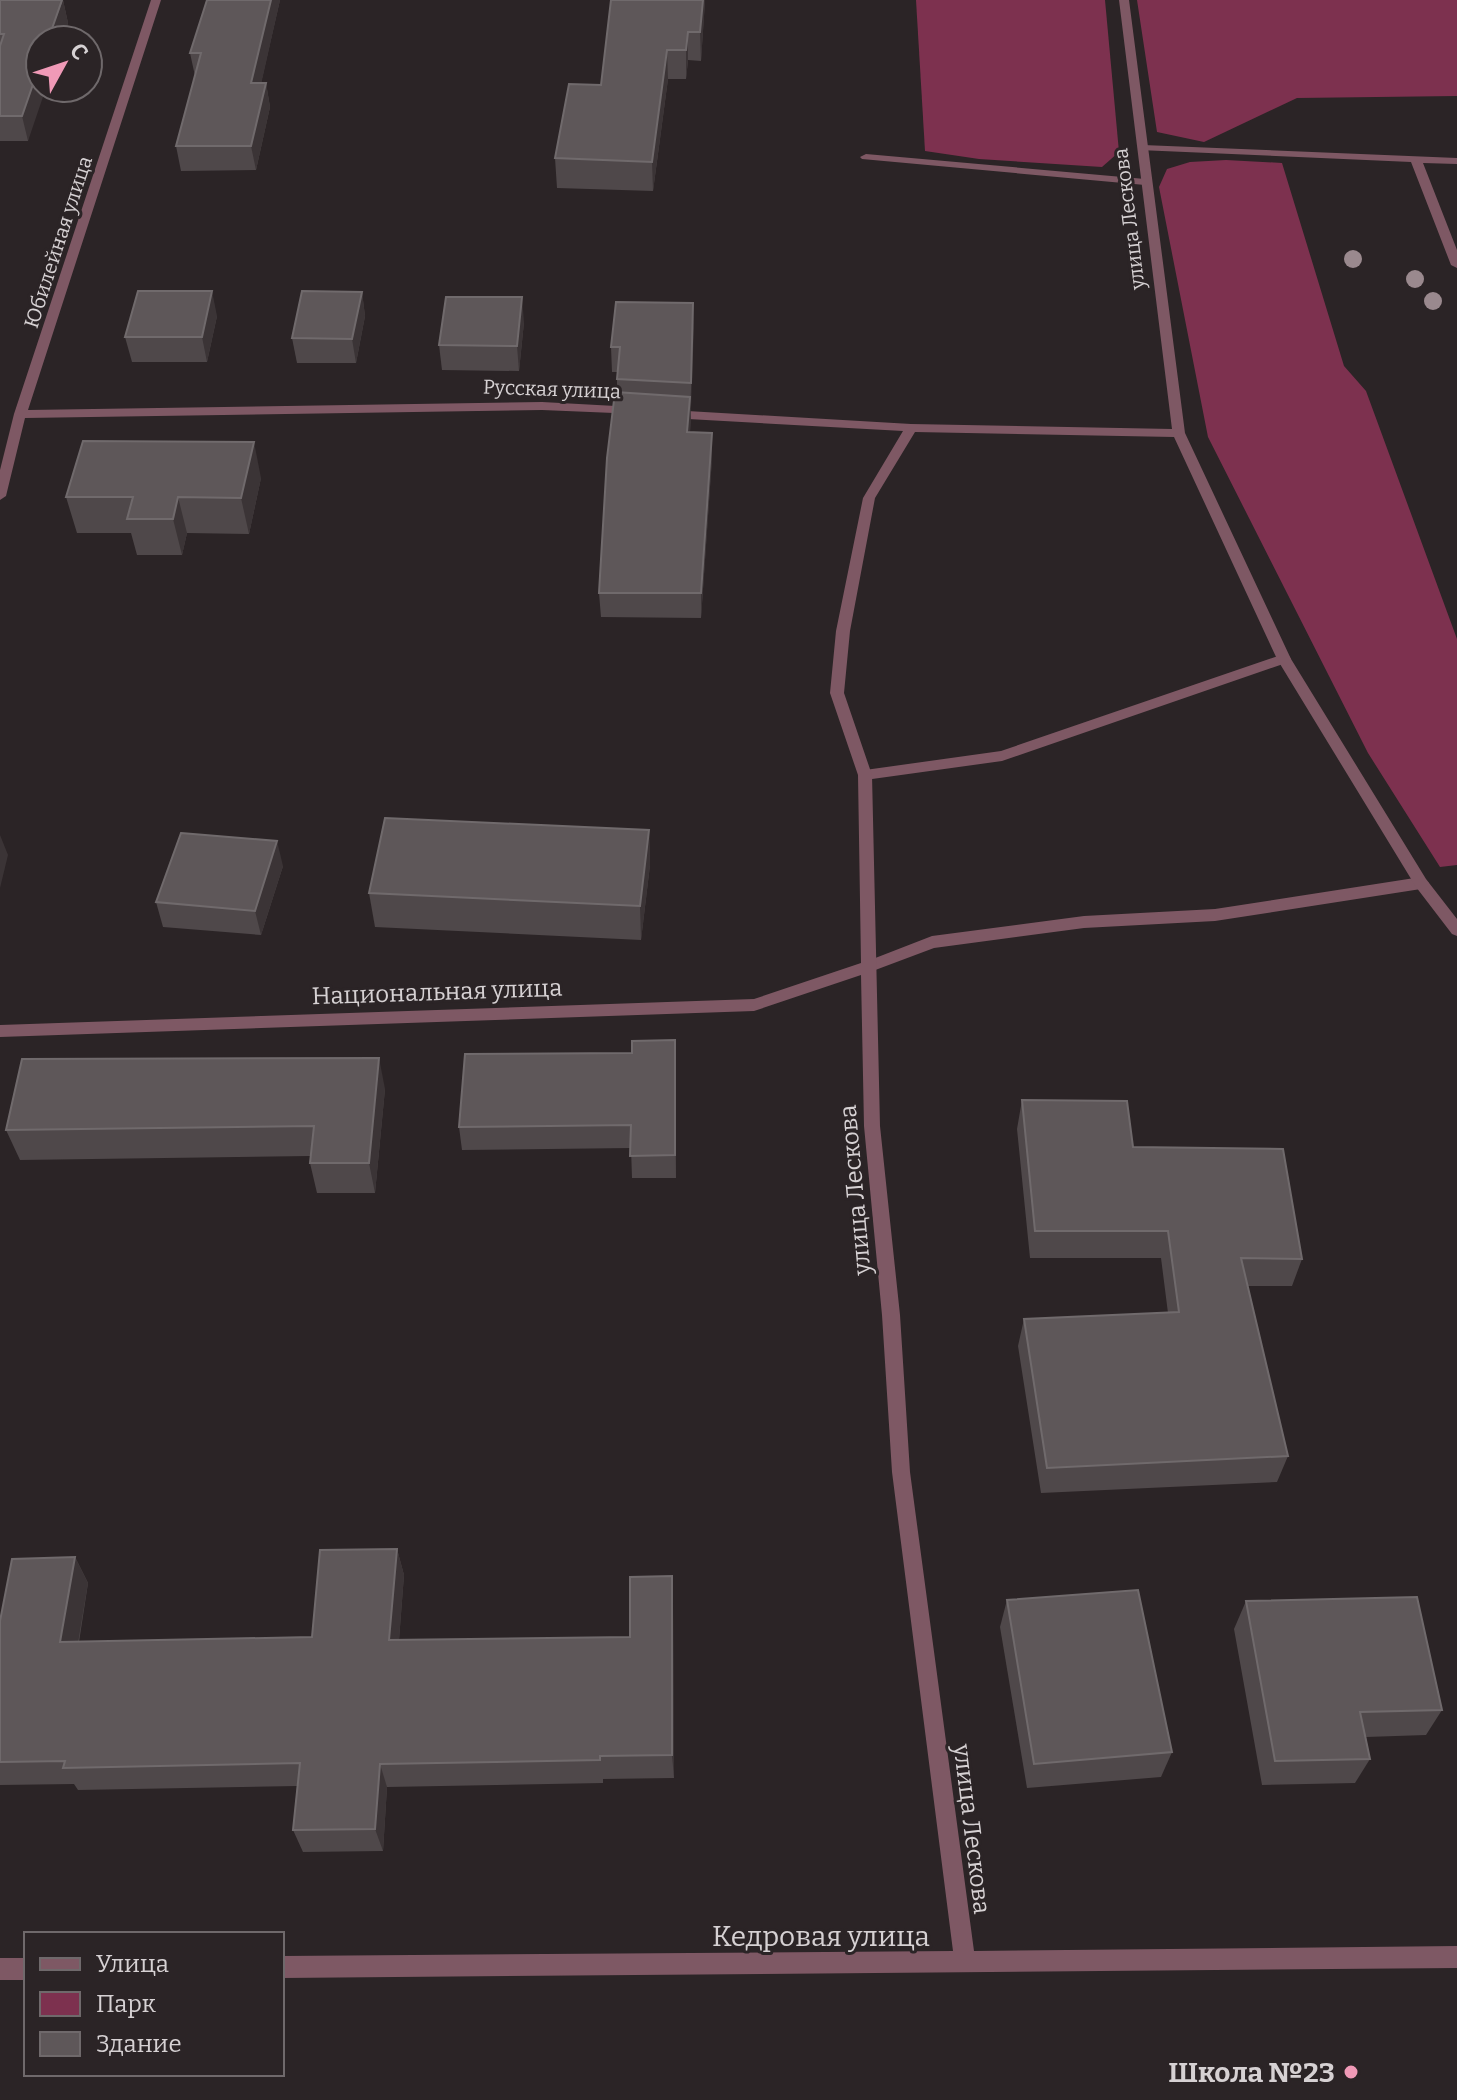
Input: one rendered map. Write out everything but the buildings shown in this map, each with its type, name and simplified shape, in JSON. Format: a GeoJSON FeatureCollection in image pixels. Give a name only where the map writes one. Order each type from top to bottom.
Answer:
{"type":"FeatureCollection","features":[{"type":"Feature","properties":{"kind":"street","name":"Юбилейная улица"},"geometry":{"type":"LineString","coordinates":[[0,496],[20,414],[156,0]]}},
{"type":"Feature","properties":{"kind":"street","name":"улица Лескова"},"geometry":{"type":"LineString","coordinates":[[1124,0],[1179,433],[1284,659],[1421,883],[1457,930]]}},
{"type":"Feature","properties":{"kind":"street"},"geometry":{"type":"LineString","coordinates":[[1143,148],[1457,161]]}},
{"type":"Feature","properties":{"kind":"street"},"geometry":{"type":"LineString","coordinates":[[866,157],[1145,182]]}},
{"type":"Feature","properties":{"kind":"street"},"geometry":{"type":"LineString","coordinates":[[1416,160],[1457,265]]}},
{"type":"Feature","properties":{"kind":"street","name":"Русская улица"},"geometry":{"type":"LineString","coordinates":[[20,414],[542,406],[911,428],[1179,433]]}},
{"type":"Feature","properties":{"kind":"street","name":"улица Лескова"},"geometry":{"type":"LineString","coordinates":[[911,428],[869,498],[843,631],[837,693],[865,775],[872,1126],[891,1315],[901,1472],[965,1963]]}},
{"type":"Feature","properties":{"kind":"street"},"geometry":{"type":"LineString","coordinates":[[865,775],[1002,756],[1284,659]]}},
{"type":"Feature","properties":{"kind":"street","name":"Национальная улица"},"geometry":{"type":"LineString","coordinates":[[0,1031],[754,1005],[932,942],[1084,922],[1215,915],[1421,883]]}},
{"type":"Feature","properties":{"kind":"street","name":"Кедровая улица"},"geometry":{"type":"LineString","coordinates":[[284,1967],[1457,1957]]}},
{"type":"Feature","properties":{"kind":"street"},"geometry":{"type":"LineString","coordinates":[[0,1969],[24,1969]]}},
{"type":"Feature","properties":{"kind":"green space"},"geometry":{"type":"Polygon","coordinates":[[[916,0],[1105,0],[1119,152],[1102,167],[979,159],[925,151],[916,0]]]}},
{"type":"Feature","properties":{"kind":"green space"},"geometry":{"type":"Polygon","coordinates":[[[1137,0],[1457,0],[1457,96],[1297,98],[1204,142],[1157,132],[1137,0]]]}},
{"type":"Feature","properties":{"kind":"green space"},"geometry":{"type":"Polygon","coordinates":[[[1190,162],[1282,163],[1344,366],[1366,391],[1457,639],[1457,865],[1440,867],[1368,753],[1208,437],[1159,187],[1167,169],[1190,162]]]}},
{"type":"Feature","properties":{"kind":"place","name":"Школа №23"},"geometry":{"type":"Point","coordinates":[1351,2072]}}]}
